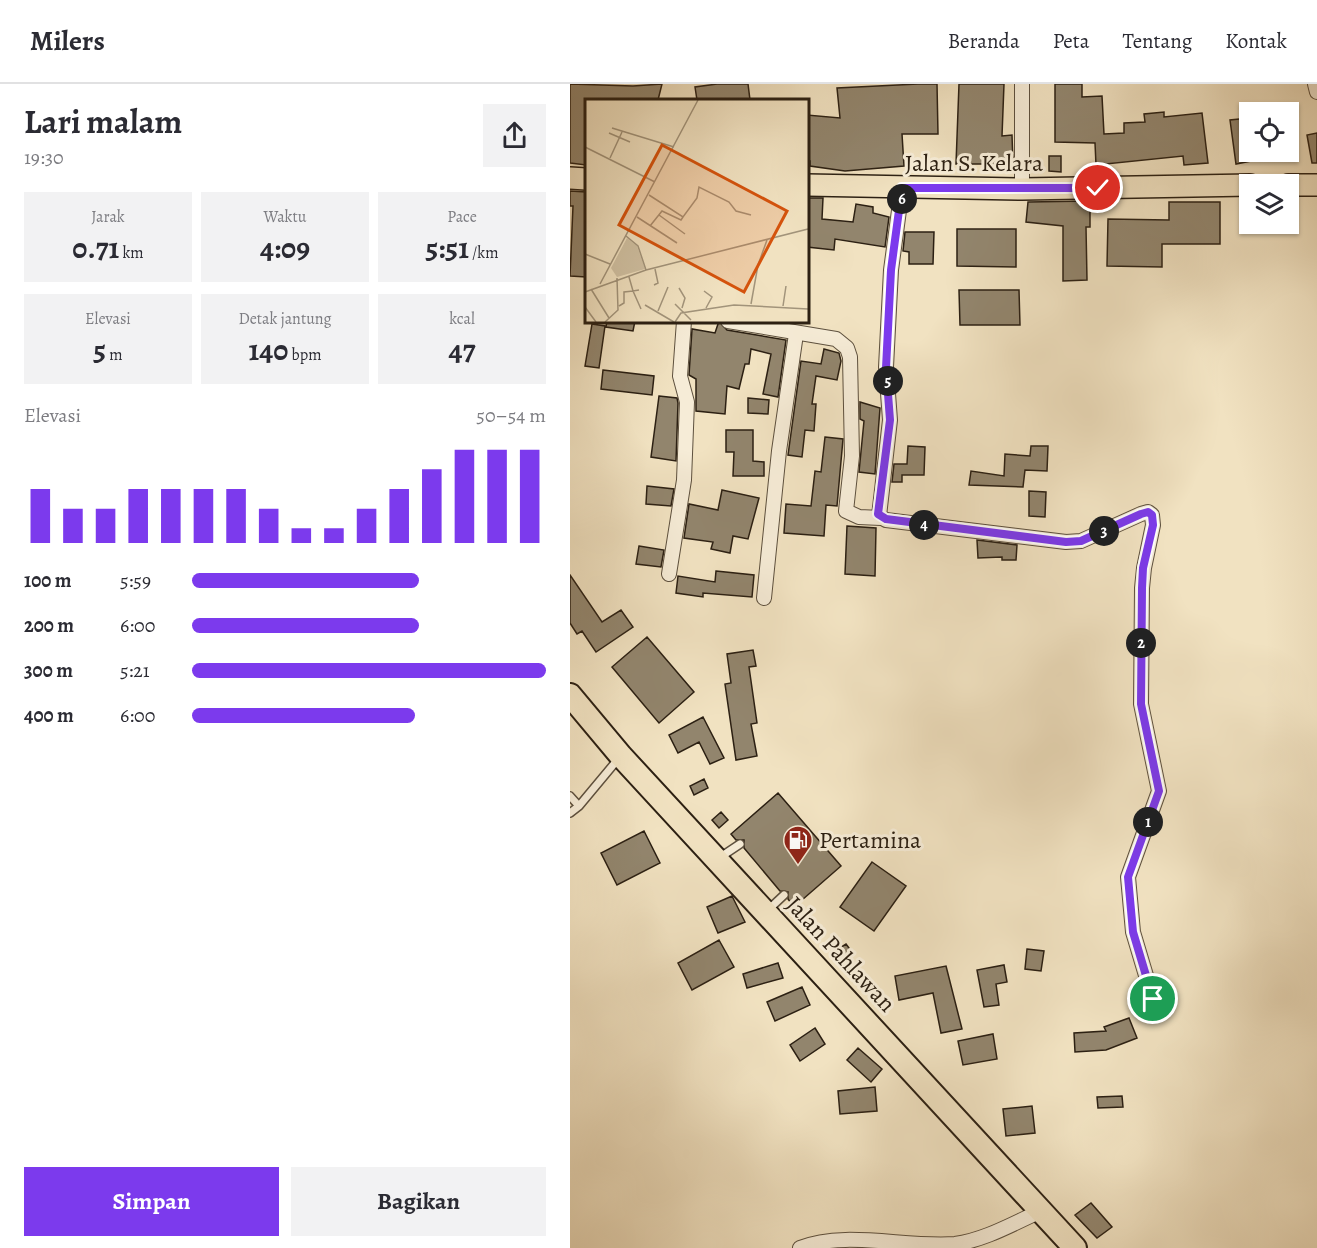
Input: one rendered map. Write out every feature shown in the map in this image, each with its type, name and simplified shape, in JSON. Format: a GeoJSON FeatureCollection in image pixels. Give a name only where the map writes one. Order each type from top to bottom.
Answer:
{"type":"FeatureCollection","features":[{"type":"Feature","properties":{"kind":"highway","name":"Jalan Pahlawan"},"geometry":{"type":"LineString","coordinates":[[570,695],[621,756],[1075,1248]]}},
{"type":"Feature","properties":{"kind":"main road"},"geometry":{"type":"LineString","coordinates":[[570,178],[585,179]]}},
{"type":"Feature","properties":{"kind":"main road","name":"Jalan S. Kelara"},"geometry":{"type":"LineString","coordinates":[[808,185],[1022,189],[1239,185]]}},
{"type":"Feature","properties":{"kind":"main road"},"geometry":{"type":"LineString","coordinates":[[1299,185],[1317,185]]}},
{"type":"Feature","properties":{"kind":"street"},"geometry":{"type":"LineString","coordinates":[[1022,84],[1022,189]]}},
{"type":"Feature","properties":{"kind":"street"},"geometry":{"type":"LineString","coordinates":[[1315,84],[1317,92]]}},
{"type":"Feature","properties":{"kind":"street"},"geometry":{"type":"LineString","coordinates":[[881,518],[878,514],[890,420],[886,368],[891,270],[902,188]]}},
{"type":"Feature","properties":{"kind":"street"},"geometry":{"type":"LineString","coordinates":[[669,574],[684,480],[687,402],[680,376],[684,322]]}},
{"type":"Feature","properties":{"kind":"street"},"geometry":{"type":"LineString","coordinates":[[733,322],[836,339],[847,348],[850,357],[852,456],[846,511],[858,517],[1066,542],[1081,541],[1141,514],[1148,512],[1152,515],[1153,525],[1143,568],[1141,704],[1159,791],[1128,877],[1133,932],[1153,999]]}},
{"type":"Feature","properties":{"kind":"street"},"geometry":{"type":"LineString","coordinates":[[764,598],[779,451],[796,334]]}},
{"type":"Feature","properties":{"kind":"street"},"geometry":{"type":"LineString","coordinates":[[800,1248],[818,1240],[835,1239],[911,1245],[955,1244],[978,1239],[1041,1210]]}},
{"type":"Feature","properties":{"kind":"lane"},"geometry":{"type":"LineString","coordinates":[[570,813],[579,806],[621,756]]}},
{"type":"Feature","properties":{"kind":"lane"},"geometry":{"type":"LineString","coordinates":[[570,796],[579,806]]}},
{"type":"Feature","properties":{"kind":"lane"},"geometry":{"type":"LineString","coordinates":[[717,860],[740,844]]}},
{"type":"Feature","properties":{"kind":"lane"},"geometry":{"type":"LineString","coordinates":[[765,912],[784,895]]}},
{"type":"Feature","properties":{"kind":"building"},"geometry":{"type":"Polygon","coordinates":[[[570,84],[633,86],[662,84],[658,99],[585,99],[585,165],[570,163],[570,84]]]}},
{"type":"Feature","properties":{"kind":"building"},"geometry":{"type":"Polygon","coordinates":[[[748,84],[750,99],[697,99],[695,87],[748,84]]]}},
{"type":"Feature","properties":{"kind":"building"},"geometry":{"type":"Polygon","coordinates":[[[937,84],[938,134],[902,134],[904,166],[845,171],[810,166],[810,161],[808,161],[808,115],[840,118],[837,88],[937,84]]]}},
{"type":"Feature","properties":{"kind":"building"},"geometry":{"type":"Polygon","coordinates":[[[959,84],[1004,84],[1002,136],[1012,135],[1013,164],[956,164],[959,84]]]}},
{"type":"Feature","properties":{"kind":"building"},"geometry":{"type":"Polygon","coordinates":[[[1055,84],[1082,84],[1082,97],[1102,96],[1104,134],[1124,133],[1124,123],[1145,122],[1144,114],[1164,112],[1164,117],[1202,113],[1208,163],[1184,165],[1183,156],[1096,165],[1095,143],[1055,142],[1055,84]]]}},
{"type":"Feature","properties":{"kind":"building"},"geometry":{"type":"Polygon","coordinates":[[[1239,119],[1239,162],[1246,162],[1236,164],[1230,120],[1239,119]]]}},
{"type":"Feature","properties":{"kind":"building"},"geometry":{"type":"Polygon","coordinates":[[[1317,133],[1317,163],[1312,163],[1307,135],[1317,133]]]}},
{"type":"Feature","properties":{"kind":"building"},"geometry":{"type":"Polygon","coordinates":[[[1049,156],[1061,156],[1061,172],[1049,171],[1049,156]]]}},
{"type":"Feature","properties":{"kind":"building"},"geometry":{"type":"Polygon","coordinates":[[[570,191],[585,192],[585,277],[570,276],[573,206],[570,206],[570,191]]]}},
{"type":"Feature","properties":{"kind":"building"},"geometry":{"type":"Polygon","coordinates":[[[808,198],[823,198],[822,219],[853,222],[856,204],[873,207],[873,213],[889,217],[885,247],[835,239],[834,250],[808,247],[808,198]]]}},
{"type":"Feature","properties":{"kind":"building"},"geometry":{"type":"Polygon","coordinates":[[[1090,201],[1090,227],[1086,227],[1087,280],[1063,281],[1063,226],[1026,222],[1028,202],[1090,201]]]}},
{"type":"Feature","properties":{"kind":"building"},"geometry":{"type":"Polygon","coordinates":[[[1169,202],[1220,202],[1220,244],[1162,244],[1162,267],[1107,266],[1108,219],[1169,220],[1169,202]]]}},
{"type":"Feature","properties":{"kind":"building"},"geometry":{"type":"Polygon","coordinates":[[[957,229],[1016,229],[1016,267],[957,266],[957,229]]]}},
{"type":"Feature","properties":{"kind":"building"},"geometry":{"type":"Polygon","coordinates":[[[905,232],[934,232],[933,264],[909,264],[909,252],[903,251],[905,232]]]}},
{"type":"Feature","properties":{"kind":"building"},"geometry":{"type":"Polygon","coordinates":[[[959,290],[1019,290],[1020,325],[960,325],[959,290]]]}},
{"type":"Feature","properties":{"kind":"building"},"geometry":{"type":"Polygon","coordinates":[[[607,322],[635,322],[633,331],[606,327],[607,322]]]}},
{"type":"Feature","properties":{"kind":"building"},"geometry":{"type":"Polygon","coordinates":[[[720,322],[727,330],[786,340],[778,397],[763,394],[771,354],[751,349],[749,364],[745,364],[739,389],[727,386],[725,414],[696,411],[696,379],[689,375],[692,329],[715,333],[720,322]]]}},
{"type":"Feature","properties":{"kind":"building"},"geometry":{"type":"Polygon","coordinates":[[[592,324],[605,326],[599,368],[585,366],[592,324]]]}},
{"type":"Feature","properties":{"kind":"building"},"geometry":{"type":"Polygon","coordinates":[[[824,349],[839,353],[841,361],[837,380],[816,376],[812,404],[816,404],[814,431],[805,430],[802,457],[788,455],[801,361],[821,364],[824,349]]]}},
{"type":"Feature","properties":{"kind":"building"},"geometry":{"type":"Polygon","coordinates":[[[603,370],[654,376],[652,395],[601,389],[603,370]]]}},
{"type":"Feature","properties":{"kind":"building"},"geometry":{"type":"Polygon","coordinates":[[[659,396],[677,398],[676,461],[651,457],[659,396]]]}},
{"type":"Feature","properties":{"kind":"building"},"geometry":{"type":"Polygon","coordinates":[[[748,398],[769,400],[768,414],[748,413],[748,398]]]}},
{"type":"Feature","properties":{"kind":"building"},"geometry":{"type":"Polygon","coordinates":[[[860,402],[880,408],[875,474],[859,472],[864,421],[860,419],[860,402]]]}},
{"type":"Feature","properties":{"kind":"building"},"geometry":{"type":"Polygon","coordinates":[[[726,430],[753,430],[753,461],[764,462],[764,476],[733,476],[734,452],[726,452],[726,430]]]}},
{"type":"Feature","properties":{"kind":"building"},"geometry":{"type":"Polygon","coordinates":[[[825,437],[843,439],[837,506],[826,505],[824,536],[784,533],[786,504],[811,506],[815,471],[821,472],[825,437]]]}},
{"type":"Feature","properties":{"kind":"building"},"geometry":{"type":"Polygon","coordinates":[[[908,446],[925,447],[924,475],[902,475],[902,482],[892,482],[894,464],[907,464],[908,446]]]}},
{"type":"Feature","properties":{"kind":"building"},"geometry":{"type":"Polygon","coordinates":[[[1031,446],[1048,446],[1047,471],[1025,470],[1023,487],[969,485],[971,471],[1004,476],[1005,454],[1030,456],[1031,446]]]}},
{"type":"Feature","properties":{"kind":"building"},"geometry":{"type":"Polygon","coordinates":[[[647,486],[674,489],[671,506],[646,504],[647,486]]]}},
{"type":"Feature","properties":{"kind":"building"},"geometry":{"type":"Polygon","coordinates":[[[722,490],[759,498],[748,539],[733,536],[730,553],[711,549],[713,542],[684,538],[689,504],[718,510],[722,490]]]}},
{"type":"Feature","properties":{"kind":"building"},"geometry":{"type":"Polygon","coordinates":[[[1029,491],[1046,492],[1045,517],[1029,516],[1029,491]]]}},
{"type":"Feature","properties":{"kind":"building"},"geometry":{"type":"Polygon","coordinates":[[[847,526],[876,528],[875,576],[845,574],[847,526]]]}},
{"type":"Feature","properties":{"kind":"building"},"geometry":{"type":"Polygon","coordinates":[[[977,540],[1017,545],[1016,560],[1002,560],[1002,557],[978,558],[977,540]]]}},
{"type":"Feature","properties":{"kind":"building"},"geometry":{"type":"Polygon","coordinates":[[[639,546],[664,550],[661,567],[636,564],[639,546]]]}},
{"type":"Feature","properties":{"kind":"building"},"geometry":{"type":"Polygon","coordinates":[[[716,571],[754,575],[752,597],[703,593],[703,597],[676,593],[678,576],[715,582],[716,571]]]}},
{"type":"Feature","properties":{"kind":"building"},"geometry":{"type":"Polygon","coordinates":[[[570,575],[602,622],[621,610],[633,627],[596,652],[582,631],[577,634],[570,623],[570,575]]]}},
{"type":"Feature","properties":{"kind":"building"},"geometry":{"type":"Polygon","coordinates":[[[647,637],[694,692],[659,723],[612,667],[647,637]]]}},
{"type":"Feature","properties":{"kind":"building"},"geometry":{"type":"Polygon","coordinates":[[[753,650],[756,666],[749,667],[757,723],[751,724],[757,756],[736,760],[725,684],[731,683],[727,654],[753,650]]]}},
{"type":"Feature","properties":{"kind":"building"},"geometry":{"type":"Polygon","coordinates":[[[703,717],[724,758],[710,764],[699,742],[678,753],[669,735],[703,717]]]}},
{"type":"Feature","properties":{"kind":"building"},"geometry":{"type":"Polygon","coordinates":[[[704,779],[708,788],[694,795],[690,786],[704,779]]]}},
{"type":"Feature","properties":{"kind":"building"},"geometry":{"type":"Polygon","coordinates":[[[778,793],[841,866],[794,907],[788,899],[788,892],[780,891],[744,848],[744,840],[736,840],[731,834],[778,793]]]}},
{"type":"Feature","properties":{"kind":"building"},"geometry":{"type":"Polygon","coordinates":[[[721,812],[728,820],[719,828],[712,820],[721,812]]]}},
{"type":"Feature","properties":{"kind":"building"},"geometry":{"type":"Polygon","coordinates":[[[644,831],[660,863],[617,885],[601,853],[644,831]]]}},
{"type":"Feature","properties":{"kind":"building"},"geometry":{"type":"Polygon","coordinates":[[[872,862],[906,886],[874,931],[840,907],[872,862]]]}},
{"type":"Feature","properties":{"kind":"building"},"geometry":{"type":"Polygon","coordinates":[[[732,896],[745,922],[718,933],[707,907],[732,896]]]}},
{"type":"Feature","properties":{"kind":"building"},"geometry":{"type":"Polygon","coordinates":[[[719,940],[734,967],[692,990],[678,963],[719,940]]]}},
{"type":"Feature","properties":{"kind":"building"},"geometry":{"type":"Polygon","coordinates":[[[846,944],[852,952],[841,960],[835,951],[846,944]]]}},
{"type":"Feature","properties":{"kind":"building"},"geometry":{"type":"Polygon","coordinates":[[[1027,949],[1044,951],[1041,971],[1025,969],[1027,949]]]}},
{"type":"Feature","properties":{"kind":"building"},"geometry":{"type":"Polygon","coordinates":[[[778,963],[783,978],[747,988],[743,974],[778,963]]]}},
{"type":"Feature","properties":{"kind":"building"},"geometry":{"type":"Polygon","coordinates":[[[1004,965],[1007,982],[996,984],[999,1005],[984,1007],[977,970],[1004,965]]]}},
{"type":"Feature","properties":{"kind":"building"},"geometry":{"type":"Polygon","coordinates":[[[946,966],[962,1029],[941,1033],[933,993],[899,1000],[895,976],[946,966]]]}},
{"type":"Feature","properties":{"kind":"building"},"geometry":{"type":"Polygon","coordinates":[[[802,987],[810,1005],[775,1021],[767,1002],[802,987]]]}},
{"type":"Feature","properties":{"kind":"building"},"geometry":{"type":"Polygon","coordinates":[[[1129,1018],[1137,1038],[1106,1050],[1075,1052],[1074,1033],[1106,1031],[1104,1027],[1129,1018]]]}},
{"type":"Feature","properties":{"kind":"building"},"geometry":{"type":"Polygon","coordinates":[[[815,1028],[825,1044],[800,1061],[790,1045],[815,1028]]]}},
{"type":"Feature","properties":{"kind":"building"},"geometry":{"type":"Polygon","coordinates":[[[993,1034],[997,1059],[963,1065],[958,1041],[993,1034]]]}},
{"type":"Feature","properties":{"kind":"building"},"geometry":{"type":"Polygon","coordinates":[[[858,1048],[882,1069],[871,1082],[847,1060],[858,1048]]]}},
{"type":"Feature","properties":{"kind":"building"},"geometry":{"type":"Polygon","coordinates":[[[875,1087],[877,1111],[840,1114],[838,1091],[875,1087]]]}},
{"type":"Feature","properties":{"kind":"building"},"geometry":{"type":"Polygon","coordinates":[[[1122,1096],[1123,1107],[1098,1108],[1097,1097],[1122,1096]]]}},
{"type":"Feature","properties":{"kind":"building"},"geometry":{"type":"Polygon","coordinates":[[[1032,1106],[1035,1133],[1006,1136],[1003,1109],[1032,1106]]]}},
{"type":"Feature","properties":{"kind":"building"},"geometry":{"type":"Polygon","coordinates":[[[1091,1203],[1112,1227],[1097,1238],[1075,1215],[1091,1203]]]}},
{"type":"Feature","properties":{"kind":"place","name":"Pertamina"},"geometry":{"type":"Point","coordinates":[798,866]}},
{"type":"Feature","properties":{"kind":"route"},"geometry":{"type":"LineString","coordinates":[[1098,188],[902,188],[902,209],[891,270],[886,368],[891,402],[890,420],[878,514],[881,518],[949,529],[998,532],[1066,542],[1081,541],[1123,520],[1141,514],[1148,512],[1152,515],[1153,525],[1147,560],[1143,568],[1140,666],[1141,704],[1159,791],[1128,877],[1128,898],[1142,969],[1153,999]]}}]}
